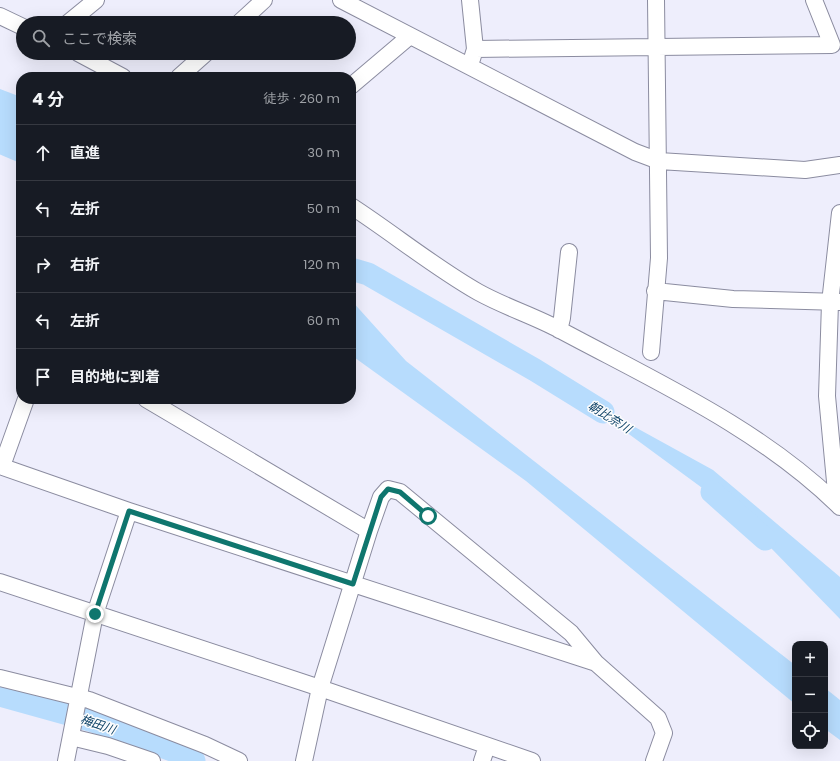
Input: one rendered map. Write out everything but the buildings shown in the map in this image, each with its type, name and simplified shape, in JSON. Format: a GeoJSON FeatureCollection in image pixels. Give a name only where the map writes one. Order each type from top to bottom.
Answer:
{"type":"FeatureCollection","features":[{"type":"Feature","properties":{"kind":"street"},"geometry":{"type":"LineString","coordinates":[[77,16],[96,0]]}},
{"type":"Feature","properties":{"kind":"street"},"geometry":{"type":"LineString","coordinates":[[247,16],[264,0]]}},
{"type":"Feature","properties":{"kind":"street"},"geometry":{"type":"LineString","coordinates":[[341,0],[635,152],[659,161],[805,170],[840,165]]}},
{"type":"Feature","properties":{"kind":"street"},"geometry":{"type":"LineString","coordinates":[[470,0],[475,49],[470,66]]}},
{"type":"Feature","properties":{"kind":"street"},"geometry":{"type":"LineString","coordinates":[[651,352],[660,258],[656,0]]}},
{"type":"Feature","properties":{"kind":"street"},"geometry":{"type":"LineString","coordinates":[[475,49],[832,45],[814,0]]}},
{"type":"Feature","properties":{"kind":"street"},"geometry":{"type":"LineString","coordinates":[[0,16],[16,23]]}},
{"type":"Feature","properties":{"kind":"street"},"geometry":{"type":"LineString","coordinates":[[356,82],[410,36]]}},
{"type":"Feature","properties":{"kind":"street"},"geometry":{"type":"LineString","coordinates":[[91,60],[114,72]]}},
{"type":"Feature","properties":{"kind":"street"},"geometry":{"type":"LineString","coordinates":[[185,72],[198,60]]}},
{"type":"Feature","properties":{"kind":"street"},"geometry":{"type":"LineString","coordinates":[[356,209],[468,286],[503,305],[560,330],[585,345],[660,382],[708,409],[762,445],[806,477],[838,505]]}},
{"type":"Feature","properties":{"kind":"street"},"geometry":{"type":"LineString","coordinates":[[838,505],[834,396],[835,302],[840,213]]}},
{"type":"Feature","properties":{"kind":"street"},"geometry":{"type":"LineString","coordinates":[[560,330],[568,252]]}},
{"type":"Feature","properties":{"kind":"street"},"geometry":{"type":"LineString","coordinates":[[656,290],[733,299],[835,302]]}},
{"type":"Feature","properties":{"kind":"street"},"geometry":{"type":"LineString","coordinates":[[24,404],[1,466],[129,511],[596,663]]}},
{"type":"Feature","properties":{"kind":"street"},"geometry":{"type":"LineString","coordinates":[[154,404],[369,531]]}},
{"type":"Feature","properties":{"kind":"street"},"geometry":{"type":"LineString","coordinates":[[304,761],[320,688],[369,531],[381,497],[388,489],[400,492],[571,633],[596,663],[658,718],[664,733],[654,761]]}},
{"type":"Feature","properties":{"kind":"street"},"geometry":{"type":"LineString","coordinates":[[66,761],[95,614],[129,511]]}},
{"type":"Feature","properties":{"kind":"street"},"geometry":{"type":"LineString","coordinates":[[0,582],[320,688],[484,754],[532,761]]}},
{"type":"Feature","properties":{"kind":"street"},"geometry":{"type":"LineString","coordinates":[[0,678],[149,722],[239,761]]}},
{"type":"Feature","properties":{"kind":"street"},"geometry":{"type":"LineString","coordinates":[[71,735],[152,761]]}},
{"type":"Feature","properties":{"kind":"water"},"geometry":{"type":"Polygon","coordinates":[[[0,89],[16,95],[16,149],[0,142],[0,89]]]}},
{"type":"Feature","properties":{"kind":"water"},"geometry":{"type":"Polygon","coordinates":[[[356,306],[406,361],[792,663],[792,702],[526,481],[356,359],[356,306]]]}},
{"type":"Feature","properties":{"kind":"water"},"geometry":{"type":"Polygon","coordinates":[[[573,393],[713,470],[840,577],[840,619],[739,515],[573,393]]]}},
{"type":"Feature","properties":{"kind":"water"},"geometry":{"type":"Polygon","coordinates":[[[828,690],[840,700],[840,740],[828,731],[828,690]]]}},
{"type":"Feature","properties":{"kind":"waterway","name":"朝比奈川"},"geometry":{"type":"LineString","coordinates":[[0,142],[16,149]]}},
{"type":"Feature","properties":{"kind":"waterway","name":"朝比奈川"},"geometry":{"type":"LineString","coordinates":[[356,270],[368,274],[535,370],[603,412]]}},
{"type":"Feature","properties":{"kind":"waterway","name":"朝比奈川"},"geometry":{"type":"LineString","coordinates":[[712,492],[765,539]]}},
{"type":"Feature","properties":{"kind":"waterway","name":"梅田川"},"geometry":{"type":"LineString","coordinates":[[0,695],[93,721],[180,753],[194,761]]}},
{"type":"Feature","properties":{"kind":"route"},"geometry":{"type":"LineString","coordinates":[[95,614],[129,511],[353,584],[381,497],[388,489],[400,492],[428,516]]}}]}
